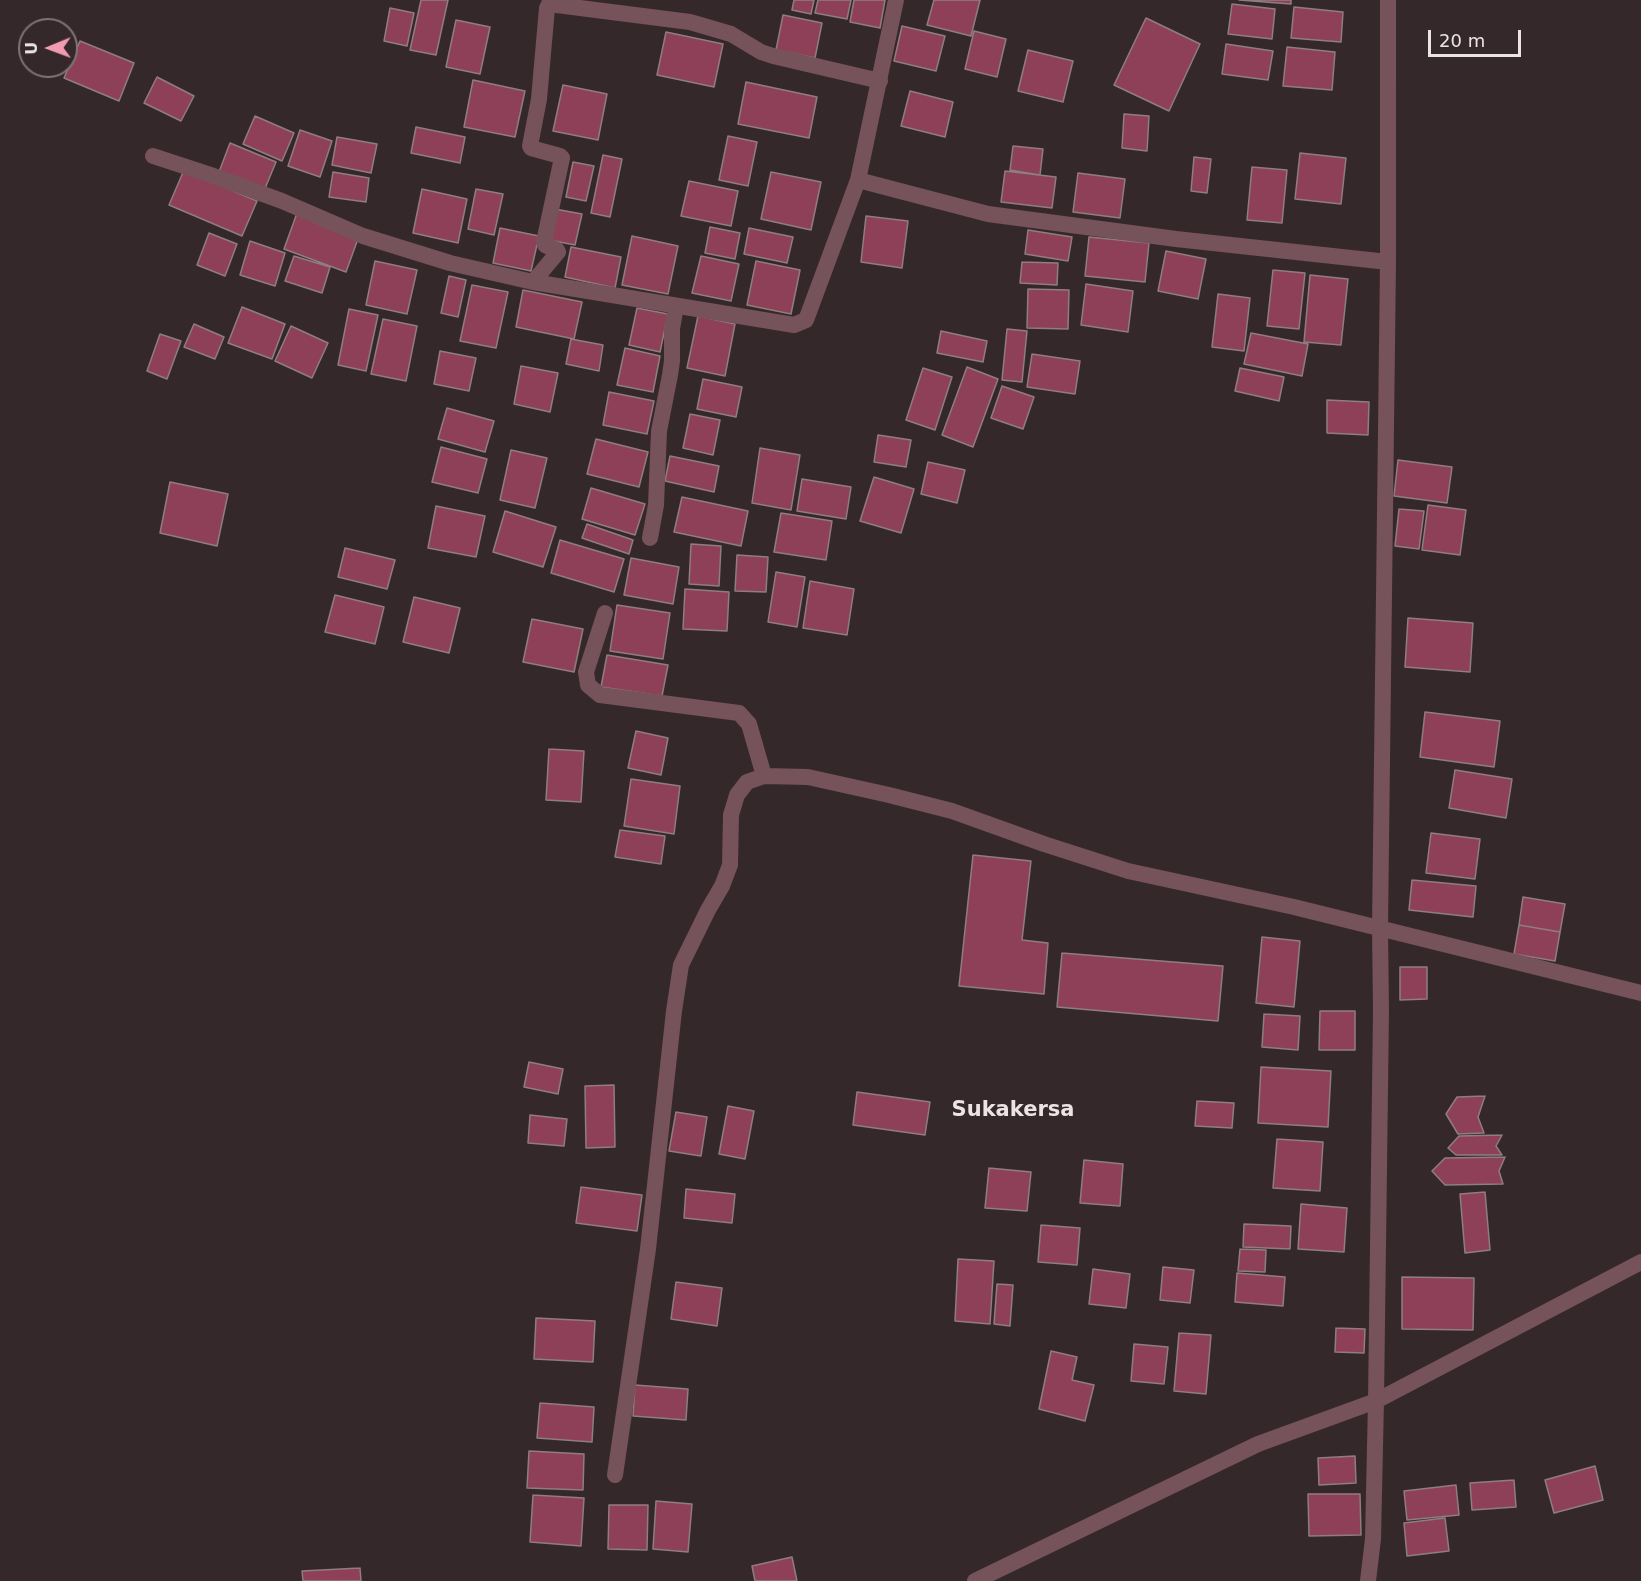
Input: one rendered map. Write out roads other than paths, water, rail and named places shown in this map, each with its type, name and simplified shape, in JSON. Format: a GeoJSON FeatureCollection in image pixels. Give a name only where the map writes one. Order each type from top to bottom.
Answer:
{"type":"FeatureCollection","features":[{"type":"Feature","properties":{"kind":"street"},"geometry":{"type":"LineString","coordinates":[[153,156],[282,201],[363,236],[450,263],[533,282],[794,325],[806,320],[858,180],[896,0]]}},
{"type":"Feature","properties":{"kind":"street"},"geometry":{"type":"LineString","coordinates":[[1368,1581],[1372,1539],[1376,1401],[1381,1011],[1388,262],[1388,0]]}},
{"type":"Feature","properties":{"kind":"street"},"geometry":{"type":"LineString","coordinates":[[533,282],[558,252],[545,246],[544,242],[562,158],[530,146],[539,99],[549,4],[690,22],[731,34],[761,52],[773,56],[880,81]]}},
{"type":"Feature","properties":{"kind":"street"},"geometry":{"type":"LineString","coordinates":[[858,180],[988,214],[1176,239],[1388,262]]}},
{"type":"Feature","properties":{"kind":"street"},"geometry":{"type":"LineString","coordinates":[[650,538],[656,505],[659,431],[672,361],[672,329],[676,306]]}},
{"type":"Feature","properties":{"kind":"street"},"geometry":{"type":"LineString","coordinates":[[605,612],[586,672],[588,685],[600,696],[739,713],[749,724],[764,776]]}},
{"type":"Feature","properties":{"kind":"street"},"geometry":{"type":"LineString","coordinates":[[615,1475],[648,1249],[681,965],[722,886],[730,865],[731,815],[737,795],[747,782],[764,776],[808,777],[890,795],[952,811],[1128,871],[1380,928],[1641,993]]}},
{"type":"Feature","properties":{"kind":"street"},"geometry":{"type":"LineString","coordinates":[[975,1581],[1258,1444],[1376,1401],[1641,1262]]}},
{"type":"Feature","properties":{"kind":"district","name":"Sukakersa"},"geometry":{"type":"Point","coordinates":[1013,1111]}}]}
